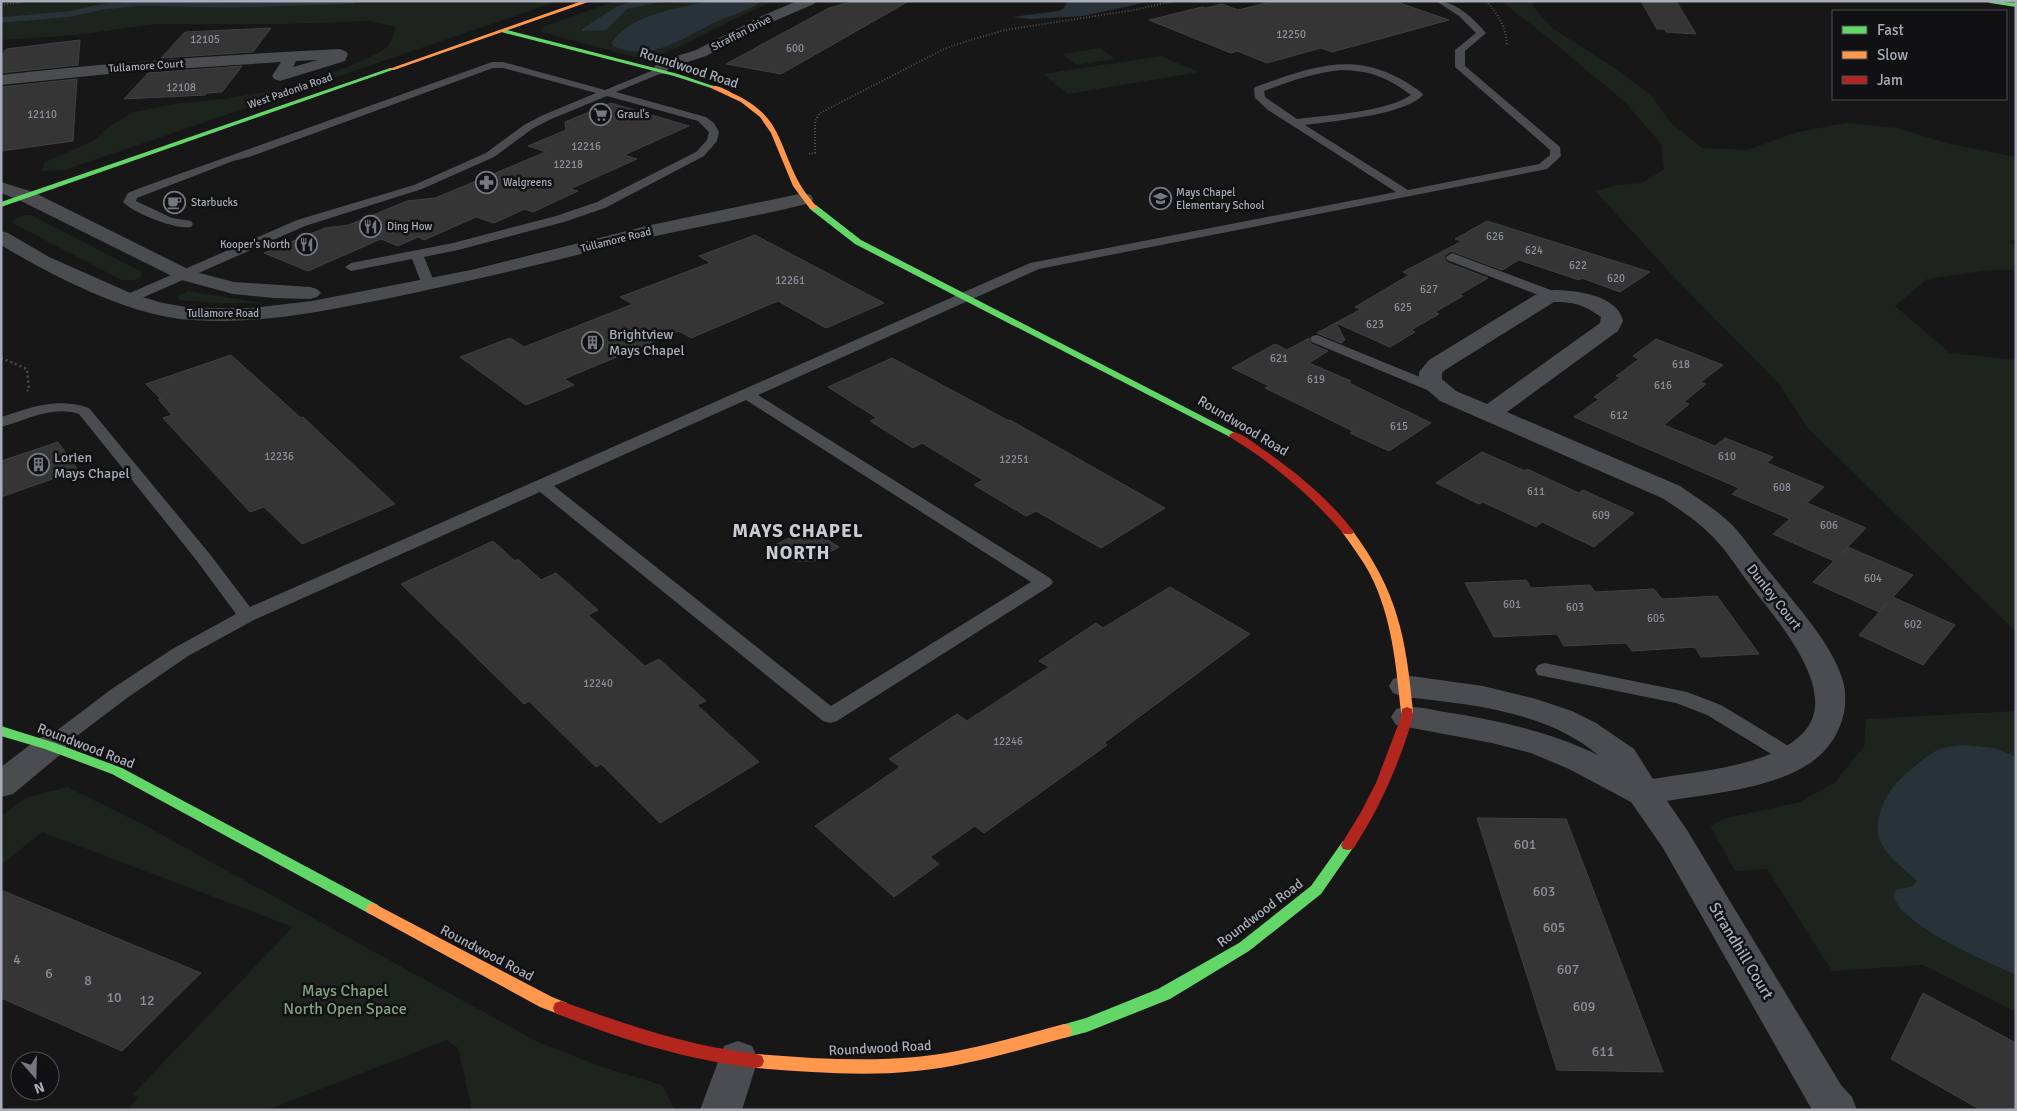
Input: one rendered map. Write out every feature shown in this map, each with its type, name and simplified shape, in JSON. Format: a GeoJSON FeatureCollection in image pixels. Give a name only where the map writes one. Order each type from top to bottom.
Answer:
{"type":"FeatureCollection","features":[{"type":"Feature","properties":{"kind":"street","name":"West Padonia Road"},"geometry":{"type":"LineString","coordinates":[[1,204],[588,1]]}},
{"type":"Feature","properties":{"kind":"street","name":"Straffan Drive"},"geometry":{"type":"LineString","coordinates":[[659,72],[680,69],[698,58],[701,53],[760,22],[809,1]]}},
{"type":"Feature","properties":{"kind":"street"},"geometry":{"type":"LineString","coordinates":[[1990,1],[2016,5]]}},
{"type":"Feature","properties":{"kind":"street","name":"Roundwood Road"},"geometry":{"type":"LineString","coordinates":[[1,731],[50,746],[117,772],[546,1002],[607,1027],[660,1042],[738,1059],[831,1067],[916,1064],[994,1050],[1087,1025],[1164,994],[1244,947],[1316,890],[1359,829],[1392,761],[1405,702],[1402,659],[1393,615],[1376,573],[1353,539],[1324,504],[1287,470],[1217,425],[964,298],[858,242],[831,224],[804,199],[791,177],[772,126],[760,113],[732,95],[659,72],[503,31]]}},
{"type":"Feature","properties":{"kind":"street","name":"Tullamore Court"},"geometry":{"type":"LineString","coordinates":[[1,80],[118,67],[291,57]]}},
{"type":"Feature","properties":{"kind":"street"},"geometry":{"type":"LineString","coordinates":[[1,187],[26,196]]}},
{"type":"Feature","properties":{"kind":"street","name":"Tullamore Road"},"geometry":{"type":"LineString","coordinates":[[26,196],[185,274],[233,288],[273,292],[353,293],[400,290]]}},
{"type":"Feature","properties":{"kind":"street","name":"Tullamore Road"},"geometry":{"type":"LineString","coordinates":[[1,237],[42,260],[128,299],[160,309],[191,314],[252,314],[312,307],[488,272],[708,218],[804,199]]}},
{"type":"Feature","properties":{"kind":"street"},"geometry":{"type":"LineString","coordinates":[[1437,389],[1431,381],[1430,372],[1437,365],[1542,299],[1554,296],[1569,296],[1594,302],[1611,315],[1612,322],[1610,326],[1489,414]]}},
{"type":"Feature","properties":{"kind":"street","name":"Dunloy Court"},"geometry":{"type":"LineString","coordinates":[[1437,389],[1448,396],[1670,492],[1697,508],[1721,529],[1810,643],[1826,678],[1830,704],[1827,720],[1815,741],[1793,758],[1765,771],[1643,793]]}},
{"type":"Feature","properties":{"kind":"street","name":"Strandhill Court"},"geometry":{"type":"LineString","coordinates":[[1405,702],[1542,745],[1609,775],[1643,793],[1675,839],[1827,1098],[1837,1110]]}},
{"type":"Feature","properties":{"kind":"street"},"geometry":{"type":"LineString","coordinates":[[1,785],[50,746]]}},
{"type":"Feature","properties":{"kind":"street"},"geometry":{"type":"LineString","coordinates":[[721,1110],[738,1059]]}},
{"type":"Feature","properties":{"kind":"lane"},"geometry":{"type":"LineString","coordinates":[[50,746],[120,693],[181,652],[247,616],[1035,266],[1543,167],[1555,156],[1556,149],[1460,67],[1460,50],[1481,33],[1462,14],[1440,1]]}},
{"type":"Feature","properties":{"kind":"lane"},"geometry":{"type":"LineString","coordinates":[[187,224],[169,221],[129,202],[132,196],[176,177],[230,158],[245,155],[492,65],[503,65],[702,119],[710,125],[714,132],[712,141],[700,154],[601,205],[532,227],[351,267]]}},
{"type":"Feature","properties":{"kind":"lane"},"geometry":{"type":"LineString","coordinates":[[1295,123],[1384,109],[1414,101],[1418,95],[1407,85],[1382,71],[1357,66],[1334,66],[1259,89],[1260,98],[1295,123],[1405,193]]}},
{"type":"Feature","properties":{"kind":"lane"},"geometry":{"type":"LineString","coordinates":[[128,299],[301,224],[418,187],[490,155],[528,127],[603,93],[659,72]]}},
{"type":"Feature","properties":{"kind":"lane"},"geometry":{"type":"LineString","coordinates":[[416,254],[428,284]]}},
{"type":"Feature","properties":{"kind":"lane"},"geometry":{"type":"LineString","coordinates":[[1452,256],[1554,296]]}},
{"type":"Feature","properties":{"kind":"lane"},"geometry":{"type":"LineString","coordinates":[[1317,339],[1437,389]]}},
{"type":"Feature","properties":{"kind":"lane"},"geometry":{"type":"LineString","coordinates":[[542,485],[830,716],[1044,582],[747,394]]}},
{"type":"Feature","properties":{"kind":"lane"},"geometry":{"type":"LineString","coordinates":[[1,422],[38,410],[58,406],[73,407],[84,412],[203,557],[247,616]]}},
{"type":"Feature","properties":{"kind":"lane"},"geometry":{"type":"LineString","coordinates":[[1545,670],[1680,697],[1714,710],[1793,758]]}},
{"type":"Feature","properties":{"kind":"path"},"geometry":{"type":"LineString","coordinates":[[1,5],[26,1]]}},
{"type":"Feature","properties":{"kind":"path"},"geometry":{"type":"LineString","coordinates":[[804,156],[815,152],[815,120],[820,113],[944,49],[1005,30],[1134,10],[1174,1]]}},
{"type":"Feature","properties":{"kind":"path"},"geometry":{"type":"LineString","coordinates":[[1,358],[27,369],[29,389]]}},
{"type":"Feature","properties":{"kind":"green space"},"geometry":{"type":"Polygon","coordinates":[[[1,1],[558,1],[65,170],[41,171],[45,162],[93,141],[110,126],[134,112],[175,104],[224,99],[286,88],[348,67],[380,52],[388,46],[396,29],[393,26],[369,21],[285,24],[156,24],[76,35],[1,40],[1,1]]]}},
{"type":"Feature","properties":{"kind":"green space"},"geometry":{"type":"Polygon","coordinates":[[[616,1],[774,1],[672,50],[646,60],[541,32],[542,27],[616,1]]]}},
{"type":"Feature","properties":{"kind":"green space"},"geometry":{"type":"Polygon","coordinates":[[[1501,1],[1533,1],[1532,5],[1552,28],[1616,69],[1651,95],[1670,122],[1702,148],[1747,150],[1798,132],[1846,123],[1897,128],[1950,144],[2016,157],[2016,238],[2008,242],[2016,246],[2016,270],[1989,270],[1927,279],[1895,306],[1950,353],[2016,360],[2016,632],[1807,427],[1780,385],[1676,279],[1595,191],[1618,185],[1642,183],[1664,169],[1661,144],[1626,103],[1501,1]]]}},
{"type":"Feature","properties":{"kind":"green space"},"geometry":{"type":"Polygon","coordinates":[[[1100,48],[1115,59],[1076,65],[1062,54],[1100,48]]]}},
{"type":"Feature","properties":{"kind":"green space"},"geometry":{"type":"Polygon","coordinates":[[[1161,56],[1199,72],[1068,94],[1043,74],[1161,56]]]}},
{"type":"Feature","properties":{"kind":"green space"},"geometry":{"type":"Polygon","coordinates":[[[25,215],[31,215],[142,272],[141,276],[136,280],[122,280],[12,223],[13,220],[25,215]]]}},
{"type":"Feature","properties":{"kind":"green space"},"geometry":{"type":"Polygon","coordinates":[[[188,291],[262,303],[219,303],[179,300],[178,296],[188,291]]]}},
{"type":"Feature","properties":{"kind":"green space"},"geometry":{"type":"Polygon","coordinates":[[[2016,711],[2016,1012],[1923,965],[1832,971],[1767,869],[1735,871],[1710,826],[1727,818],[1800,802],[1835,782],[1864,747],[1866,719],[2016,711]]]}},
{"type":"Feature","properties":{"kind":"green space","name":"Mays Chapel North Open Space"},"geometry":{"type":"Polygon","coordinates":[[[67,787],[144,825],[538,1042],[599,1066],[662,1085],[675,1110],[472,1110],[458,1048],[447,1040],[267,1110],[127,1110],[139,1097],[133,1094],[293,927],[42,832],[1,865],[1,816],[25,798],[67,787]]]}},
{"type":"Feature","properties":{"kind":"shaded area"},"geometry":{"type":"Polygon","coordinates":[[[633,1],[665,1],[627,9],[606,30],[582,31],[582,29],[616,7],[633,1]]]}},
{"type":"Feature","properties":{"kind":"shaded area"},"geometry":{"type":"Polygon","coordinates":[[[711,1],[762,1],[751,8],[721,19],[678,41],[653,50],[627,51],[613,46],[612,42],[620,33],[643,19],[671,9],[711,1]]]}},
{"type":"Feature","properties":{"kind":"shaded area"},"geometry":{"type":"Polygon","coordinates":[[[1068,1],[1152,1],[1083,16],[1030,19],[1013,17],[1058,11],[1063,9],[1068,1]]]}},
{"type":"Feature","properties":{"kind":"shaded area"},"geometry":{"type":"Polygon","coordinates":[[[1965,745],[1995,748],[2016,757],[2016,975],[1942,939],[1902,910],[1893,896],[1896,890],[1913,886],[1917,881],[1888,854],[1878,833],[1879,816],[1883,805],[1891,790],[1900,779],[1922,760],[1937,751],[1945,747],[1965,745]]]}},
{"type":"Feature","properties":{"kind":"building"},"geometry":{"type":"Polygon","coordinates":[[[854,1],[909,1],[781,74],[726,64],[829,8],[854,1]]]}},
{"type":"Feature","properties":{"kind":"building"},"geometry":{"type":"Polygon","coordinates":[[[1274,1],[1394,1],[1449,20],[1332,52],[1321,48],[1267,63],[1237,51],[1231,53],[1149,20],[1202,7],[1206,8],[1222,4],[1238,10],[1274,1]]]}},
{"type":"Feature","properties":{"kind":"building"},"geometry":{"type":"Polygon","coordinates":[[[1641,1],[1676,1],[1696,34],[1666,32],[1665,29],[1657,29],[1641,1]]]}},
{"type":"Feature","properties":{"kind":"building"},"geometry":{"type":"Polygon","coordinates":[[[271,28],[253,52],[161,58],[185,32],[271,28]]]}},
{"type":"Feature","properties":{"kind":"building"},"geometry":{"type":"Polygon","coordinates":[[[80,40],[78,65],[1,73],[1,59],[6,49],[80,40]]]}},
{"type":"Feature","properties":{"kind":"building"},"geometry":{"type":"Polygon","coordinates":[[[242,66],[222,92],[207,93],[205,95],[124,99],[148,73],[242,66]]]}},
{"type":"Feature","properties":{"kind":"building"},"geometry":{"type":"Polygon","coordinates":[[[77,79],[73,141],[1,151],[1,87],[77,79]]]}},
{"type":"Feature","properties":{"kind":"building"},"geometry":{"type":"Polygon","coordinates":[[[611,103],[689,126],[624,155],[637,159],[570,189],[578,191],[533,212],[525,209],[494,223],[476,217],[424,240],[418,237],[398,246],[381,239],[308,271],[264,253],[325,228],[349,225],[407,201],[435,198],[546,152],[528,146],[566,130],[565,122],[611,103]]]}},
{"type":"Feature","properties":{"kind":"building"},"geometry":{"type":"Polygon","coordinates":[[[1487,221],[1650,272],[1620,292],[1582,278],[1579,280],[1519,260],[1502,270],[1451,251],[1444,256],[1446,262],[1488,278],[1459,295],[1463,296],[1435,312],[1439,314],[1411,330],[1415,332],[1390,347],[1336,323],[1345,340],[1341,343],[1317,333],[1361,309],[1355,307],[1409,275],[1403,272],[1462,241],[1455,239],[1487,221]]]}},
{"type":"Feature","properties":{"kind":"building"},"geometry":{"type":"Polygon","coordinates":[[[755,235],[884,303],[826,328],[778,301],[691,338],[679,331],[564,379],[574,385],[526,405],[460,357],[510,338],[524,347],[633,304],[620,297],[710,263],[699,256],[755,235]]]}},
{"type":"Feature","properties":{"kind":"building"},"geometry":{"type":"Polygon","coordinates":[[[1309,338],[1311,344],[1328,351],[1309,363],[1351,381],[1349,383],[1431,423],[1389,451],[1350,433],[1353,431],[1265,388],[1269,386],[1232,368],[1275,344],[1287,350],[1309,338]]]}},
{"type":"Feature","properties":{"kind":"building"},"geometry":{"type":"Polygon","coordinates":[[[1656,339],[1723,365],[1701,382],[1706,384],[1684,402],[1689,404],[1664,425],[1715,446],[1725,438],[1773,457],[1767,463],[1824,487],[1807,503],[1866,528],[1841,554],[1848,547],[1913,575],[1893,597],[1955,625],[1923,665],[1859,635],[1888,602],[1879,612],[1813,582],[1834,561],[1773,534],[1790,519],[1732,494],[1739,488],[1574,417],[1599,399],[1594,397],[1621,377],[1616,376],[1639,359],[1633,356],[1656,339]]]}},
{"type":"Feature","properties":{"kind":"building"},"geometry":{"type":"Polygon","coordinates":[[[231,355],[301,418],[303,417],[395,504],[302,544],[264,507],[250,512],[163,418],[172,415],[158,399],[161,399],[146,384],[231,355]]]}},
{"type":"Feature","properties":{"kind":"building"},"geometry":{"type":"Polygon","coordinates":[[[892,358],[1010,420],[1165,508],[1101,548],[1036,511],[1026,516],[974,485],[983,480],[922,443],[913,448],[870,421],[877,418],[828,387],[892,358]]]}},
{"type":"Feature","properties":{"kind":"building","name":"Lorien Mays Chapel"},"geometry":{"type":"Polygon","coordinates":[[[58,442],[78,470],[1,497],[1,461],[58,442]]]}},
{"type":"Feature","properties":{"kind":"building"},"geometry":{"type":"Polygon","coordinates":[[[1482,452],[1525,471],[1527,469],[1579,493],[1583,490],[1634,513],[1594,547],[1542,522],[1536,527],[1483,502],[1479,504],[1436,483],[1482,452]]]}},
{"type":"Feature","properties":{"kind":"building"},"geometry":{"type":"Polygon","coordinates":[[[800,533],[818,534],[839,547],[814,561],[794,561],[772,546],[800,533]]]}},
{"type":"Feature","properties":{"kind":"building"},"geometry":{"type":"Polygon","coordinates":[[[493,541],[515,561],[518,559],[541,580],[556,573],[598,610],[588,615],[645,666],[659,659],[706,701],[697,705],[759,762],[660,823],[601,764],[596,767],[529,701],[524,704],[401,584],[493,541]]]}},
{"type":"Feature","properties":{"kind":"building"},"geometry":{"type":"Polygon","coordinates":[[[1526,580],[1531,588],[1590,585],[1595,592],[1654,589],[1662,599],[1717,596],[1759,654],[1701,657],[1695,647],[1632,651],[1626,643],[1564,646],[1557,634],[1494,637],[1465,583],[1526,580]]]}},
{"type":"Feature","properties":{"kind":"building"},"geometry":{"type":"Polygon","coordinates":[[[1170,587],[1250,634],[1104,743],[1107,745],[984,833],[975,826],[930,857],[939,864],[894,897],[815,826],[900,767],[889,759],[957,714],[967,721],[1049,667],[1039,661],[1096,623],[1103,628],[1170,587]]]}},
{"type":"Feature","properties":{"kind":"building"},"geometry":{"type":"Polygon","coordinates":[[[1477,818],[1566,819],[1663,1072],[1557,1070],[1477,818]]]}},
{"type":"Feature","properties":{"kind":"building"},"geometry":{"type":"Polygon","coordinates":[[[1,890],[201,973],[122,1051],[1,998],[1,890]]]}},
{"type":"Feature","properties":{"kind":"building"},"geometry":{"type":"Polygon","coordinates":[[[1923,993],[2016,1043],[2016,1110],[1981,1110],[1891,1059],[1923,993]]]}},
{"type":"Feature","properties":{"kind":"waterway"},"geometry":{"type":"LineString","coordinates":[[1,20],[70,14],[101,7],[141,3],[234,5],[352,1]]}},
{"type":"Feature","properties":{"kind":"traffic: fast"},"geometry":{"type":"LineString","coordinates":[[1990,1],[2016,5]]}},
{"type":"Feature","properties":{"kind":"traffic: fast"},"geometry":{"type":"LineString","coordinates":[[503,31],[676,75],[713,87]]}},
{"type":"Feature","properties":{"kind":"traffic: fast"},"geometry":{"type":"LineString","coordinates":[[1,205],[392,69]]}},
{"type":"Feature","properties":{"kind":"traffic: fast"},"geometry":{"type":"LineString","coordinates":[[813,207],[858,242],[1234,435]]}},
{"type":"Feature","properties":{"kind":"traffic: fast"},"geometry":{"type":"LineString","coordinates":[[1,731],[50,746],[117,771],[373,909]]}},
{"type":"Feature","properties":{"kind":"traffic: fast"},"geometry":{"type":"LineString","coordinates":[[1064,1031],[1087,1025],[1164,994],[1244,947],[1316,890],[1348,845]]}},
{"type":"Feature","properties":{"kind":"traffic: slow"},"geometry":{"type":"LineString","coordinates":[[392,69],[588,1]]}},
{"type":"Feature","properties":{"kind":"traffic: slow"},"geometry":{"type":"LineString","coordinates":[[713,87],[743,101],[763,116],[780,143],[797,186],[813,207]]}},
{"type":"Feature","properties":{"kind":"traffic: slow"},"geometry":{"type":"LineString","coordinates":[[1348,532],[1376,574],[1385,595],[1398,639],[1407,712]]}},
{"type":"Feature","properties":{"kind":"traffic: slow"},"geometry":{"type":"LineString","coordinates":[[373,909],[546,1002],[561,1008]]}},
{"type":"Feature","properties":{"kind":"traffic: slow"},"geometry":{"type":"LineString","coordinates":[[756,1061],[856,1066],[916,1064],[972,1055],[1064,1031]]}},
{"type":"Feature","properties":{"kind":"traffic: jam"},"geometry":{"type":"LineString","coordinates":[[1234,435],[1281,467],[1309,491],[1348,532]]}},
{"type":"Feature","properties":{"kind":"traffic: jam"},"geometry":{"type":"LineString","coordinates":[[1348,845],[1367,815],[1382,783],[1402,734],[1407,712]]}},
{"type":"Feature","properties":{"kind":"traffic: jam"},"geometry":{"type":"LineString","coordinates":[[561,1008],[657,1042],[707,1054],[756,1061]]}},
{"type":"Feature","properties":{"kind":"place","name":"Graul's"},"geometry":{"type":"Point","coordinates":[601,114]}},
{"type":"Feature","properties":{"kind":"place","name":"Walgreens"},"geometry":{"type":"Point","coordinates":[487,182]}},
{"type":"Feature","properties":{"kind":"place","name":"Mays Chapel Elementary School"},"geometry":{"type":"Point","coordinates":[1160,198]}},
{"type":"Feature","properties":{"kind":"place","name":"Starbucks"},"geometry":{"type":"Point","coordinates":[175,202]}},
{"type":"Feature","properties":{"kind":"place","name":"Ding How"},"geometry":{"type":"Point","coordinates":[371,226]}},
{"type":"Feature","properties":{"kind":"place","name":"Kooper's North"},"geometry":{"type":"Point","coordinates":[306,244]}},
{"type":"Feature","properties":{"kind":"place","name":"Brightview Mays Chapel"},"geometry":{"type":"Point","coordinates":[593,342]}},
{"type":"Feature","properties":{"kind":"place","name":"Lorien Mays Chapel"},"geometry":{"type":"Point","coordinates":[38,465]}},
{"type":"Feature","properties":{"kind":"district","name":"MAYS CHAPEL NORTH"},"geometry":{"type":"Point","coordinates":[798,542]}}]}
